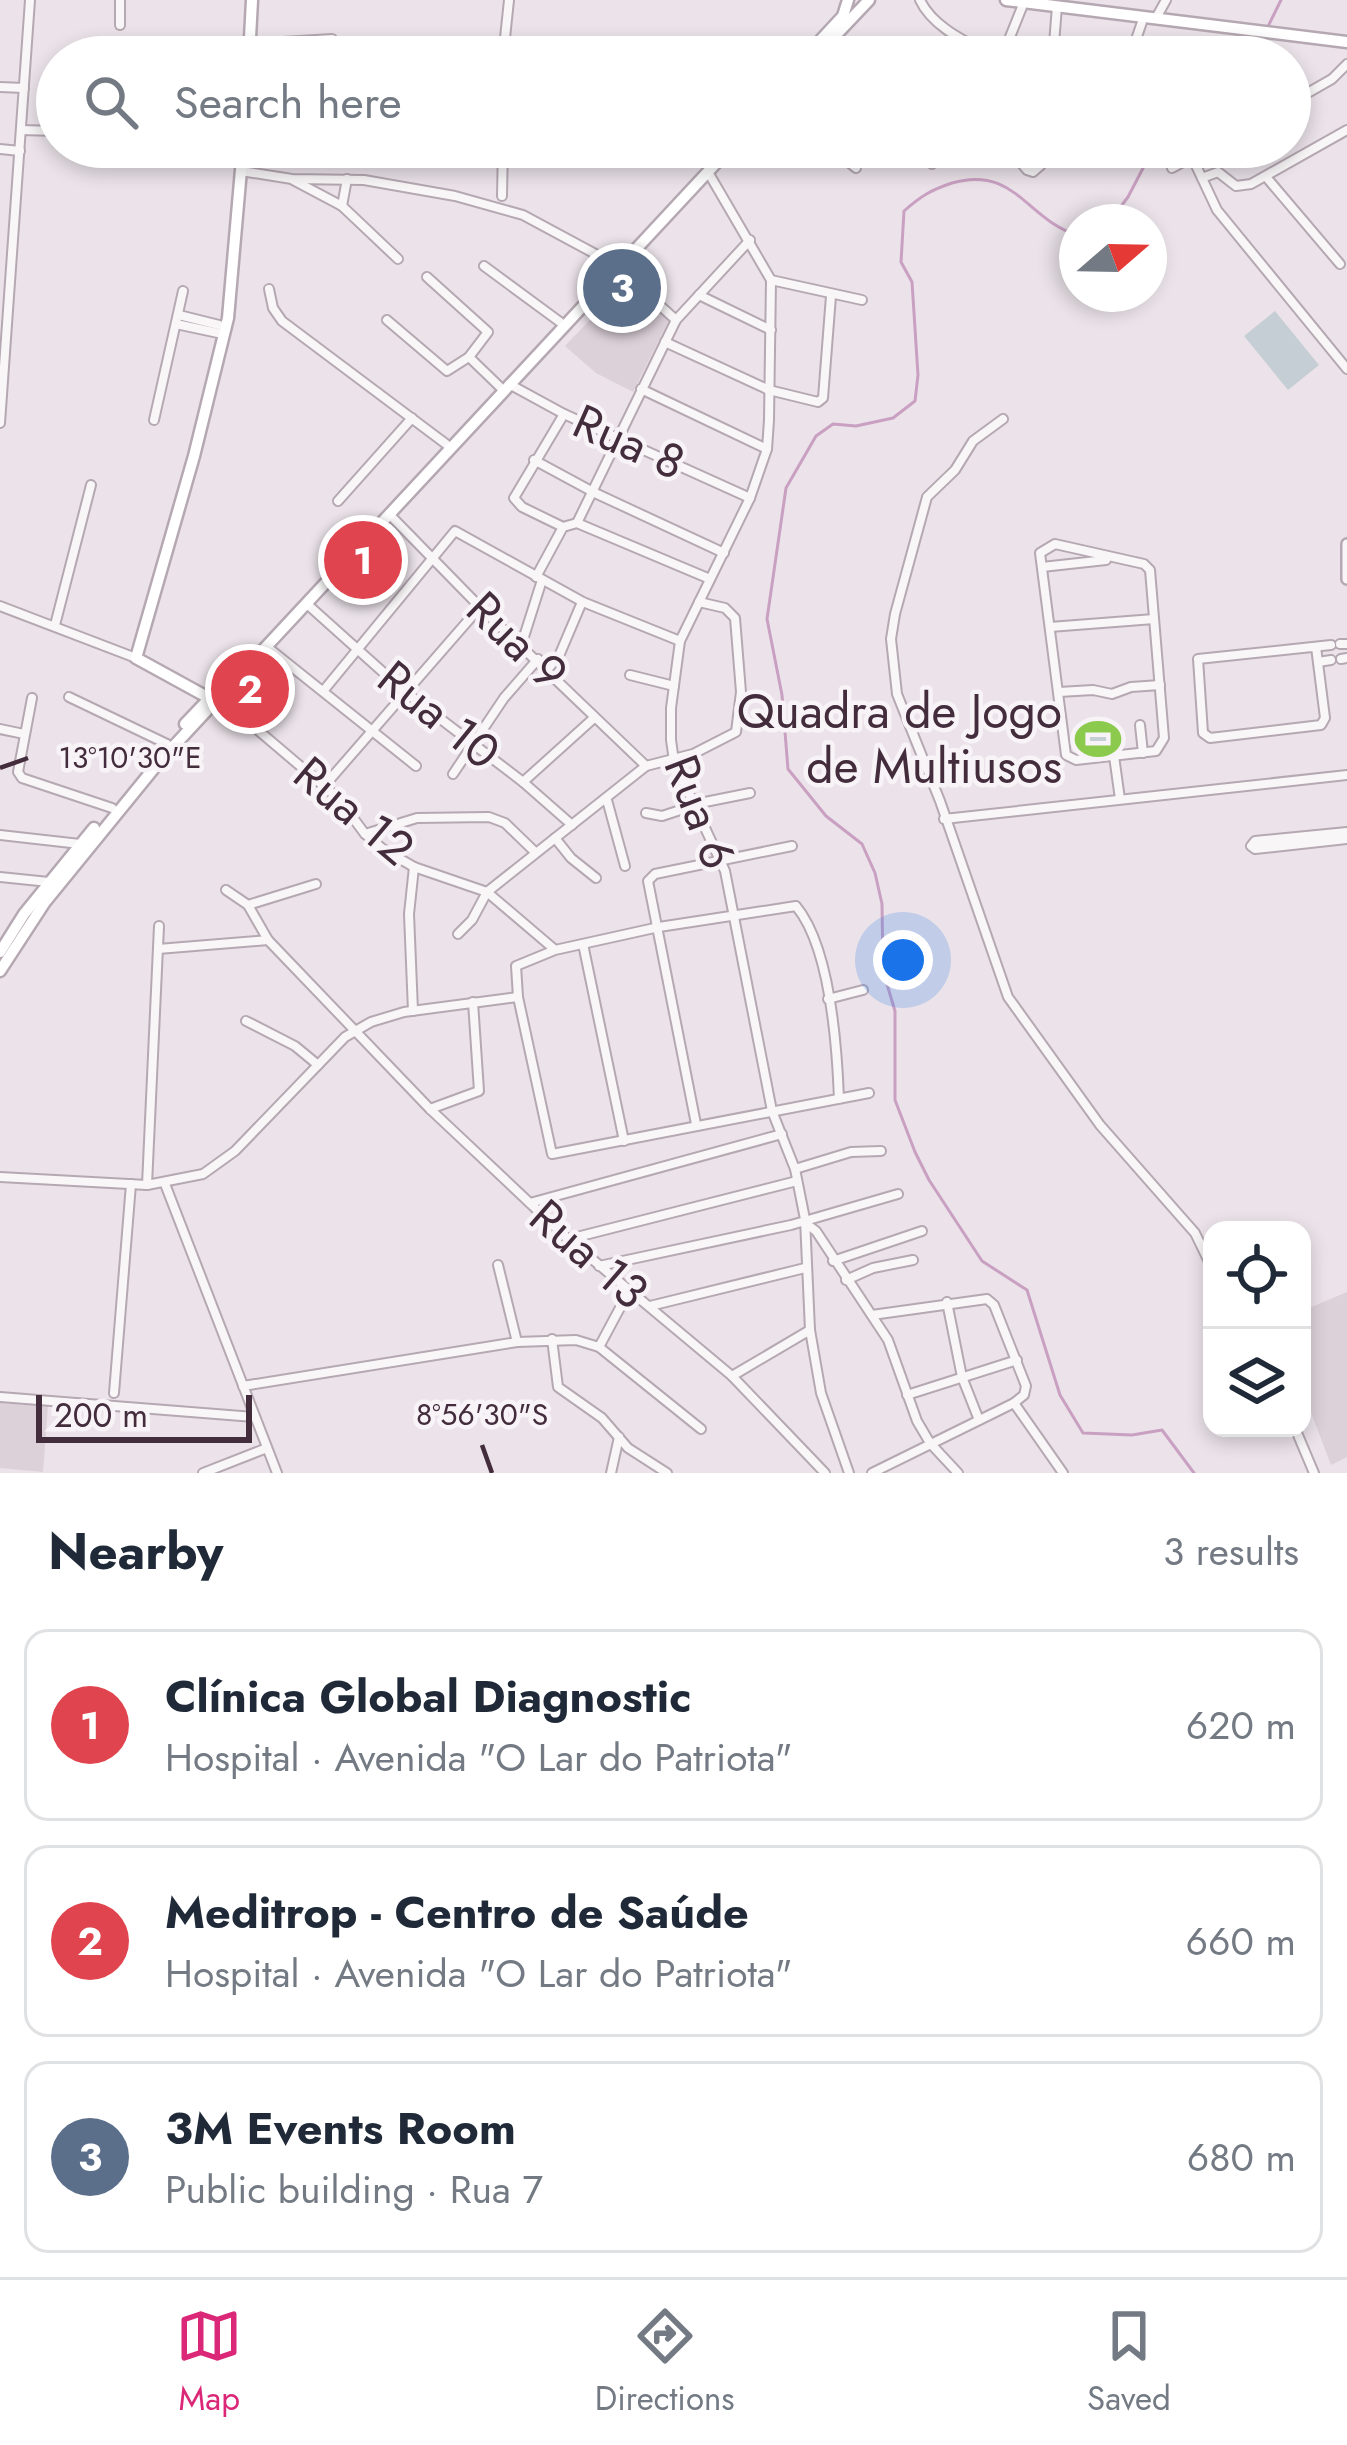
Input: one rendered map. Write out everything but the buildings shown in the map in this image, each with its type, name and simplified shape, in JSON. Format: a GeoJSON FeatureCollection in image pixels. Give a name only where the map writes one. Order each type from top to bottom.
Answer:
{"type":"FeatureCollection","features":[{"type":"Feature","properties":{"kind":"main road"},"geometry":{"type":"LineString","coordinates":[[250,36],[252,0]]}},
{"type":"Feature","properties":{"kind":"main road"},"geometry":{"type":"LineString","coordinates":[[824,36],[843,16],[848,0]]}},
{"type":"Feature","properties":{"kind":"main road"},"geometry":{"type":"LineString","coordinates":[[1006,0],[1310,36]]}},
{"type":"Feature","properties":{"kind":"main road"},"geometry":{"type":"LineString","coordinates":[[837,36],[869,1]]}},
{"type":"Feature","properties":{"kind":"main road"},"geometry":{"type":"LineString","coordinates":[[1311,36],[1347,42]]}},
{"type":"Feature","properties":{"kind":"main road"},"geometry":{"type":"LineString","coordinates":[[214,698],[136,658],[232,288],[242,168]]}},
{"type":"Feature","properties":{"kind":"main road"},"geometry":{"type":"LineString","coordinates":[[0,970],[101,830],[214,698],[707,168]]}},
{"type":"Feature","properties":{"kind":"main road"},"geometry":{"type":"LineString","coordinates":[[0,952],[80,844],[167,744],[307,604],[560,322],[711,168]]}},
{"type":"Feature","properties":{"kind":"street"},"geometry":{"type":"LineString","coordinates":[[0,423],[30,0]]}},
{"type":"Feature","properties":{"kind":"street"},"geometry":{"type":"LineString","coordinates":[[120,0],[121,25]]}},
{"type":"Feature","properties":{"kind":"street"},"geometry":{"type":"LineString","coordinates":[[505,36],[509,0]]}},
{"type":"Feature","properties":{"kind":"street"},"geometry":{"type":"LineString","coordinates":[[920,0],[921,7],[940,24],[961,36]]}},
{"type":"Feature","properties":{"kind":"street"},"geometry":{"type":"LineString","coordinates":[[1156,18],[1166,0]]}},
{"type":"Feature","properties":{"kind":"street"},"geometry":{"type":"LineString","coordinates":[[1011,36],[1033,2]]}},
{"type":"Feature","properties":{"kind":"street"},"geometry":{"type":"LineString","coordinates":[[1055,36],[1057,6]]}},
{"type":"Feature","properties":{"kind":"street"},"geometry":{"type":"LineString","coordinates":[[1137,36],[1142,22]]}},
{"type":"Feature","properties":{"kind":"street"},"geometry":{"type":"LineString","coordinates":[[1311,91],[1347,64]]}},
{"type":"Feature","properties":{"kind":"street"},"geometry":{"type":"LineString","coordinates":[[0,87],[24,88]]}},
{"type":"Feature","properties":{"kind":"street"},"geometry":{"type":"LineString","coordinates":[[21,130],[36,130]]}},
{"type":"Feature","properties":{"kind":"street"},"geometry":{"type":"LineString","coordinates":[[1311,152],[1347,130]]}},
{"type":"Feature","properties":{"kind":"street"},"geometry":{"type":"LineString","coordinates":[[0,149],[20,151]]}},
{"type":"Feature","properties":{"kind":"street"},"geometry":{"type":"LineString","coordinates":[[502,196],[503,168]]}},
{"type":"Feature","properties":{"kind":"street"},"geometry":{"type":"LineString","coordinates":[[1197,168],[1217,209],[1347,369]]}},
{"type":"Feature","properties":{"kind":"street"},"geometry":{"type":"LineString","coordinates":[[1202,178],[1218,172],[1231,184],[1243,186],[1284,168]]}},
{"type":"Feature","properties":{"kind":"street"},"geometry":{"type":"LineString","coordinates":[[242,171],[410,186],[523,215],[616,266],[676,320]]}},
{"type":"Feature","properties":{"kind":"street","name":"Rua 6"},"geometry":{"type":"LineString","coordinates":[[708,172],[771,280],[767,448],[750,497],[680,641],[670,722],[674,761],[720,860],[734,916],[772,1111],[795,1169],[805,1221],[810,1330],[821,1393],[849,1473]]}},
{"type":"Feature","properties":{"kind":"street"},"geometry":{"type":"LineString","coordinates":[[1268,178],[1340,264]]}},
{"type":"Feature","properties":{"kind":"street"},"geometry":{"type":"LineString","coordinates":[[292,179],[342,206],[398,259]]}},
{"type":"Feature","properties":{"kind":"street"},"geometry":{"type":"LineString","coordinates":[[342,206],[347,179]]}},
{"type":"Feature","properties":{"kind":"street"},"geometry":{"type":"LineString","coordinates":[[578,523],[676,320],[750,239]]}},
{"type":"Feature","properties":{"kind":"street"},"geometry":{"type":"LineString","coordinates":[[484,266],[560,322]]}},
{"type":"Feature","properties":{"kind":"street"},"geometry":{"type":"LineString","coordinates":[[387,320],[447,371],[469,357],[488,332],[427,277]]}},
{"type":"Feature","properties":{"kind":"street"},"geometry":{"type":"LineString","coordinates":[[771,280],[862,300]]}},
{"type":"Feature","properties":{"kind":"street"},"geometry":{"type":"LineString","coordinates":[[269,290],[282,321],[446,444]]}},
{"type":"Feature","properties":{"kind":"street"},"geometry":{"type":"LineString","coordinates":[[154,420],[183,291]]}},
{"type":"Feature","properties":{"kind":"street"},"geometry":{"type":"LineString","coordinates":[[699,295],[771,330]]}},
{"type":"Feature","properties":{"kind":"street"},"geometry":{"type":"LineString","coordinates":[[665,342],[769,390],[821,401],[831,296]]}},
{"type":"Feature","properties":{"kind":"street"},"geometry":{"type":"LineString","coordinates":[[178,320],[220,333]]}},
{"type":"Feature","properties":{"kind":"street","name":"Rua 8"},"geometry":{"type":"LineString","coordinates":[[469,357],[504,386],[750,497]]}},
{"type":"Feature","properties":{"kind":"street"},"geometry":{"type":"LineString","coordinates":[[640,389],[767,448]]}},
{"type":"Feature","properties":{"kind":"street"},"geometry":{"type":"LineString","coordinates":[[564,414],[515,494],[516,501],[563,527],[578,523],[710,579]]}},
{"type":"Feature","properties":{"kind":"street"},"geometry":{"type":"LineString","coordinates":[[338,501],[412,418]]}},
{"type":"Feature","properties":{"kind":"street"},"geometry":{"type":"LineString","coordinates":[[1003,419],[973,441],[955,470],[932,490],[895,614],[891,639],[897,694],[1008,997],[1100,1125],[1195,1233],[1203,1249]]}},
{"type":"Feature","properties":{"kind":"street"},"geometry":{"type":"LineString","coordinates":[[534,460],[595,494],[724,553]]}},
{"type":"Feature","properties":{"kind":"street"},"geometry":{"type":"LineString","coordinates":[[56,625],[91,485]]}},
{"type":"Feature","properties":{"kind":"street","name":"Rua 9"},"geometry":{"type":"LineString","coordinates":[[389,514],[646,766]]}},
{"type":"Feature","properties":{"kind":"street"},"geometry":{"type":"LineString","coordinates":[[522,644],[539,579],[563,527]]}},
{"type":"Feature","properties":{"kind":"street"},"geometry":{"type":"LineString","coordinates":[[324,691],[452,532],[458,531],[583,602],[680,641]]}},
{"type":"Feature","properties":{"kind":"street"},"geometry":{"type":"LineString","coordinates":[[1054,544],[1112,560],[1148,568],[1163,742],[1156,751],[1076,760],[1066,755],[1042,550],[1054,544]]}},
{"type":"Feature","properties":{"kind":"street"},"geometry":{"type":"LineString","coordinates":[[1347,544],[1347,579]]}},
{"type":"Feature","properties":{"kind":"street"},"geometry":{"type":"LineString","coordinates":[[1042,568],[1112,560]]}},
{"type":"Feature","properties":{"kind":"street"},"geometry":{"type":"LineString","coordinates":[[547,670],[559,656],[583,602]]}},
{"type":"Feature","properties":{"kind":"street"},"geometry":{"type":"LineString","coordinates":[[458,934],[487,892],[646,766],[674,761],[726,739],[738,728],[741,692],[735,618],[724,608],[699,602]]}},
{"type":"Feature","properties":{"kind":"street","name":"Rua 10"},"geometry":{"type":"LineString","coordinates":[[307,604],[404,692],[572,825]]}},
{"type":"Feature","properties":{"kind":"street"},"geometry":{"type":"LineString","coordinates":[[0,606],[136,658]]}},
{"type":"Feature","properties":{"kind":"street"},"geometry":{"type":"LineString","coordinates":[[325,785],[480,608]]}},
{"type":"Feature","properties":{"kind":"street"},"geometry":{"type":"LineString","coordinates":[[1050,626],[1154,619]]}},
{"type":"Feature","properties":{"kind":"street"},"geometry":{"type":"LineString","coordinates":[[1316,647],[1321,725],[1210,737],[1203,733],[1198,659],[1339,644]]}},
{"type":"Feature","properties":{"kind":"street"},"geometry":{"type":"LineString","coordinates":[[267,646],[416,766]]}},
{"type":"Feature","properties":{"kind":"street"},"geometry":{"type":"LineString","coordinates":[[453,774],[538,658]]}},
{"type":"Feature","properties":{"kind":"street"},"geometry":{"type":"LineString","coordinates":[[1318,662],[1340,659]]}},
{"type":"Feature","properties":{"kind":"street"},"geometry":{"type":"LineString","coordinates":[[630,675],[674,686]]}},
{"type":"Feature","properties":{"kind":"street"},"geometry":{"type":"LineString","coordinates":[[1059,692],[1112,694],[1160,685]]}},
{"type":"Feature","properties":{"kind":"street"},"geometry":{"type":"LineString","coordinates":[[69,697],[167,744]]}},
{"type":"Feature","properties":{"kind":"street"},"geometry":{"type":"LineString","coordinates":[[32,698],[18,772],[22,778],[112,808]]}},
{"type":"Feature","properties":{"kind":"street","name":"Rua 12"},"geometry":{"type":"LineString","coordinates":[[214,698],[325,785],[365,834],[414,867],[487,892],[555,950]]}},
{"type":"Feature","properties":{"kind":"street"},"geometry":{"type":"LineString","coordinates":[[523,782],[594,718]]}},
{"type":"Feature","properties":{"kind":"street"},"geometry":{"type":"LineString","coordinates":[[1141,725],[1143,753]]}},
{"type":"Feature","properties":{"kind":"street"},"geometry":{"type":"LineString","coordinates":[[0,729],[24,734]]}},
{"type":"Feature","properties":{"kind":"street"},"geometry":{"type":"LineString","coordinates":[[1114,756],[1120,799]]}},
{"type":"Feature","properties":{"kind":"street"},"geometry":{"type":"LineString","coordinates":[[944,818],[1347,775]]}},
{"type":"Feature","properties":{"kind":"street"},"geometry":{"type":"LineString","coordinates":[[646,813],[662,816],[750,793]]}},
{"type":"Feature","properties":{"kind":"street"},"geometry":{"type":"LineString","coordinates":[[607,800],[625,866]]}},
{"type":"Feature","properties":{"kind":"street"},"geometry":{"type":"LineString","coordinates":[[365,834],[417,818],[489,817],[505,823],[535,852]]}},
{"type":"Feature","properties":{"kind":"street"},"geometry":{"type":"LineString","coordinates":[[0,836],[80,844]]}},
{"type":"Feature","properties":{"kind":"street"},"geometry":{"type":"LineString","coordinates":[[1347,836],[1255,849],[1251,846],[1255,841],[1347,836]]}},
{"type":"Feature","properties":{"kind":"street"},"geometry":{"type":"LineString","coordinates":[[555,838],[596,878]]}},
{"type":"Feature","properties":{"kind":"street"},"geometry":{"type":"LineString","coordinates":[[696,1124],[649,887],[651,877],[792,846]]}},
{"type":"Feature","properties":{"kind":"street"},"geometry":{"type":"LineString","coordinates":[[412,1011],[409,931],[414,867]]}},
{"type":"Feature","properties":{"kind":"street"},"geometry":{"type":"LineString","coordinates":[[0,878],[51,882]]}},
{"type":"Feature","properties":{"kind":"street"},"geometry":{"type":"LineString","coordinates":[[226,890],[248,905],[316,884]]}},
{"type":"Feature","properties":{"kind":"street","name":"Rua 13"},"geometry":{"type":"LineString","coordinates":[[248,905],[268,940],[430,1108],[598,1266],[731,1376],[825,1473]]}},
{"type":"Feature","properties":{"kind":"street"},"geometry":{"type":"LineString","coordinates":[[839,1099],[828,999],[814,940],[796,906],[659,927],[555,950],[516,966],[518,997],[552,1154],[696,1124],[839,1099],[869,1093]]}},
{"type":"Feature","properties":{"kind":"street"},"geometry":{"type":"LineString","coordinates":[[147,1185],[159,926]]}},
{"type":"Feature","properties":{"kind":"street"},"geometry":{"type":"LineString","coordinates":[[158,949],[268,940]]}},
{"type":"Feature","properties":{"kind":"street"},"geometry":{"type":"LineString","coordinates":[[583,944],[624,1141]]}},
{"type":"Feature","properties":{"kind":"street"},"geometry":{"type":"LineString","coordinates":[[828,999],[863,990]]}},
{"type":"Feature","properties":{"kind":"street"},"geometry":{"type":"LineString","coordinates":[[0,1177],[147,1185],[203,1174],[235,1151],[344,1037],[387,1016],[518,997]]}},
{"type":"Feature","properties":{"kind":"street"},"geometry":{"type":"LineString","coordinates":[[430,1108],[479,1090],[473,1002]]}},
{"type":"Feature","properties":{"kind":"street"},"geometry":{"type":"LineString","coordinates":[[247,1021],[295,1046],[318,1065]]}},
{"type":"Feature","properties":{"kind":"street"},"geometry":{"type":"LineString","coordinates":[[529,1203],[782,1134]]}},
{"type":"Feature","properties":{"kind":"street"},"geometry":{"type":"LineString","coordinates":[[795,1169],[851,1152],[881,1151]]}},
{"type":"Feature","properties":{"kind":"street"},"geometry":{"type":"LineString","coordinates":[[568,1239],[797,1181]]}},
{"type":"Feature","properties":{"kind":"street"},"geometry":{"type":"LineString","coordinates":[[114,1394],[131,1184]]}},
{"type":"Feature","properties":{"kind":"street"},"geometry":{"type":"LineString","coordinates":[[165,1184],[278,1473]]}},
{"type":"Feature","properties":{"kind":"street"},"geometry":{"type":"LineString","coordinates":[[598,1266],[805,1221],[898,1195]]}},
{"type":"Feature","properties":{"kind":"street"},"geometry":{"type":"LineString","coordinates":[[805,1221],[888,1340],[930,1443],[958,1473]]}},
{"type":"Feature","properties":{"kind":"street"},"geometry":{"type":"LineString","coordinates":[[833,1261],[922,1231]]}},
{"type":"Feature","properties":{"kind":"street"},"geometry":{"type":"LineString","coordinates":[[845,1280],[873,1268],[913,1260]]}},
{"type":"Feature","properties":{"kind":"street"},"geometry":{"type":"LineString","coordinates":[[498,1265],[517,1342]]}},
{"type":"Feature","properties":{"kind":"street"},"geometry":{"type":"LineString","coordinates":[[649,1306],[805,1268]]}},
{"type":"Feature","properties":{"kind":"street"},"geometry":{"type":"LineString","coordinates":[[599,1347],[628,1291]]}},
{"type":"Feature","properties":{"kind":"street"},"geometry":{"type":"LineString","coordinates":[[872,1315],[947,1302],[991,1301],[1026,1392],[1014,1403],[872,1473]]}},
{"type":"Feature","properties":{"kind":"street"},"geometry":{"type":"LineString","coordinates":[[947,1302],[962,1377],[979,1420]]}},
{"type":"Feature","properties":{"kind":"street"},"geometry":{"type":"LineString","coordinates":[[731,1376],[810,1330]]}},
{"type":"Feature","properties":{"kind":"street"},"geometry":{"type":"LineString","coordinates":[[552,1339],[558,1387],[586,1404],[619,1437],[667,1473]]}},
{"type":"Feature","properties":{"kind":"street"},"geometry":{"type":"LineString","coordinates":[[243,1386],[517,1342],[584,1341],[599,1347],[701,1429]]}},
{"type":"Feature","properties":{"kind":"street"},"geometry":{"type":"LineString","coordinates":[[907,1394],[1017,1360]]}},
{"type":"Feature","properties":{"kind":"street"},"geometry":{"type":"LineString","coordinates":[[0,1397],[254,1418]]}},
{"type":"Feature","properties":{"kind":"street"},"geometry":{"type":"LineString","coordinates":[[1014,1403],[1063,1473]]}},
{"type":"Feature","properties":{"kind":"street"},"geometry":{"type":"LineString","coordinates":[[611,1473],[619,1437]]}},
{"type":"Feature","properties":{"kind":"street"},"geometry":{"type":"LineString","coordinates":[[1299,1437],[1314,1473]]}},
{"type":"Feature","properties":{"kind":"street"},"geometry":{"type":"LineString","coordinates":[[203,1473],[267,1448]]}},
{"type":"Feature","properties":{"kind":"shaded area"},"geometry":{"type":"Polygon","coordinates":[[[625,283],[669,320],[633,392],[596,373],[565,346],[625,283]]]}},
{"type":"Feature","properties":{"kind":"shaded area"},"geometry":{"type":"Polygon","coordinates":[[[1275,311],[1319,365],[1288,390],[1244,336],[1275,311]]]}},
{"type":"Feature","properties":{"kind":"shaded area","name":"Quadra de Jogo de Multiusos"},"geometry":{"type":"Polygon","coordinates":[[[1116,726],[1119,748],[1079,752],[1077,730],[1116,726]]]}},
{"type":"Feature","properties":{"kind":"shaded area"},"geometry":{"type":"Polygon","coordinates":[[[1347,1292],[1347,1457],[1331,1465],[1311,1413],[1311,1307],[1347,1292]]]}},
{"type":"Feature","properties":{"kind":"shaded area"},"geometry":{"type":"Polygon","coordinates":[[[0,1403],[48,1406],[43,1472],[0,1468],[0,1403]]]}},
{"type":"Feature","properties":{"kind":"waterway"},"geometry":{"type":"LineString","coordinates":[[1263,36],[1281,0]]}},
{"type":"Feature","properties":{"kind":"waterway"},"geometry":{"type":"LineString","coordinates":[[1123,204],[1143,168]]}},
{"type":"Feature","properties":{"kind":"waterway"},"geometry":{"type":"LineString","coordinates":[[1059,226],[1006,187],[973,179],[926,194],[904,211],[901,262],[912,282],[918,375],[915,401],[893,418],[856,426],[833,424],[816,436],[786,488],[767,619],[782,695],[788,769],[826,816],[862,844],[875,873],[882,904],[883,971],[895,1011],[895,1100],[915,1152],[982,1261],[1027,1290],[1060,1395],[1083,1433],[1132,1435],[1162,1430],[1194,1473]]}},
{"type":"Feature","properties":{"kind":"place","name":"3M Events Room"},"geometry":{"type":"Point","coordinates":[622,288]}},
{"type":"Feature","properties":{"kind":"place","name":"Clínica Global Diagnostic"},"geometry":{"type":"Point","coordinates":[363,560]}},
{"type":"Feature","properties":{"kind":"place","name":"Meditrop - Centro de Saúde"},"geometry":{"type":"Point","coordinates":[250,689]}},
{"type":"Feature","properties":{"kind":"place","name":"Quadra de Jogo de Multiusos"},"geometry":{"type":"Point","coordinates":[1098,739]}}]}
